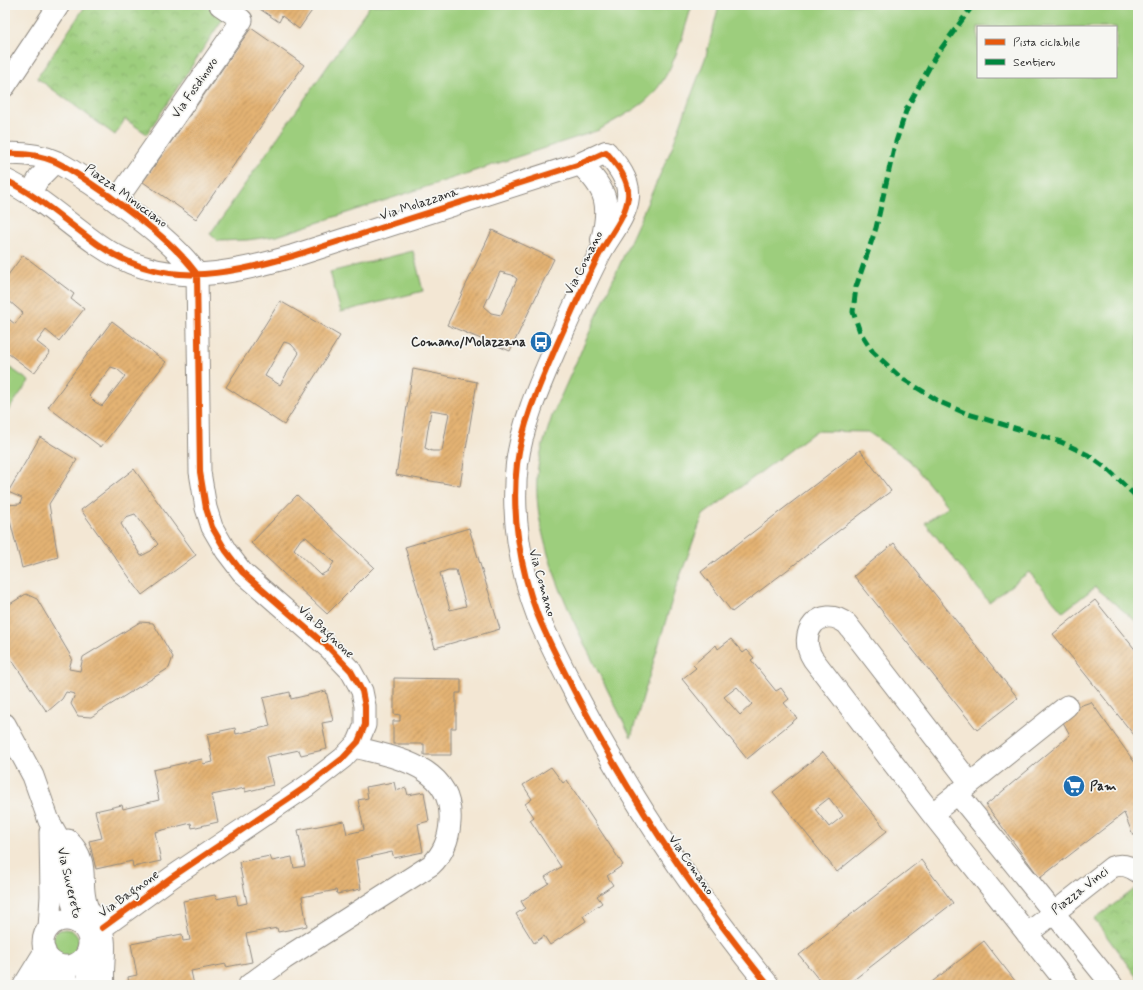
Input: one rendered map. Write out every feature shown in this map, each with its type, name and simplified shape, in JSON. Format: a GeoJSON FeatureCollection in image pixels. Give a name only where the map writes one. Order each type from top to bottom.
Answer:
{"type":"FeatureCollection","features":[{"type":"Feature","properties":{"kind":"street"},"geometry":{"type":"LineString","coordinates":[[5,85],[59,5]]}},
{"type":"Feature","properties":{"kind":"street","name":"Via Fosdinovo"},"geometry":{"type":"LineString","coordinates":[[132,178],[242,20],[220,5]]}},
{"type":"Feature","properties":{"kind":"street","name":"Via Molazzana"},"geometry":{"type":"LineString","coordinates":[[198,274],[214,274],[237,271],[293,256],[580,164],[606,152]]}},
{"type":"Feature","properties":{"kind":"street","name":"Via Comano"},"geometry":{"type":"LineString","coordinates":[[606,152],[626,180],[628,195],[621,218],[599,255],[541,382],[522,438],[517,464],[516,491],[518,529],[525,568],[536,610],[547,635],[589,720],[624,782],[654,831],[689,882],[725,932],[768,985]]}},
{"type":"Feature","properties":{"kind":"street","name":"Piazza Minucciano"},"geometry":{"type":"LineString","coordinates":[[5,154],[28,154],[55,162],[88,181],[166,239],[188,261],[198,274]]}},
{"type":"Feature","properties":{"kind":"street"},"geometry":{"type":"LineString","coordinates":[[30,194],[40,178],[55,162]]}},
{"type":"Feature","properties":{"kind":"street"},"geometry":{"type":"LineString","coordinates":[[580,164],[596,182],[603,194],[607,207],[606,225],[599,255]]}},
{"type":"Feature","properties":{"kind":"street","name":"Piazza Minucciano"},"geometry":{"type":"LineString","coordinates":[[116,201],[132,178]]}},
{"type":"Feature","properties":{"kind":"street"},"geometry":{"type":"LineString","coordinates":[[5,180],[30,194],[96,244],[118,257],[157,270],[198,274]]}},
{"type":"Feature","properties":{"kind":"street","name":"Via Bagnone"},"geometry":{"type":"LineString","coordinates":[[102,928],[172,877],[307,786],[355,747],[365,725],[365,706],[360,686],[351,671],[329,648],[242,572],[226,551],[212,526],[203,496],[200,472],[198,274]]}},
{"type":"Feature","properties":{"kind":"street"},"geometry":{"type":"LineString","coordinates":[[1068,985],[932,814],[810,654],[806,643],[807,637],[815,622],[824,617],[831,617],[837,618],[846,624],[1054,912],[1112,985]]}},
{"type":"Feature","properties":{"kind":"street"},"geometry":{"type":"LineString","coordinates":[[932,814],[1067,706]]}},
{"type":"Feature","properties":{"kind":"street","name":"Via Suvereto"},"geometry":{"type":"LineString","coordinates":[[5,724],[33,776],[49,821],[58,836],[64,851],[68,866],[72,902],[78,923]]}},
{"type":"Feature","properties":{"kind":"street"},"geometry":{"type":"LineString","coordinates":[[249,985],[284,959],[431,865],[446,846],[450,827],[450,812],[447,797],[437,779],[417,766],[355,747]]}},
{"type":"Feature","properties":{"kind":"street"},"geometry":{"type":"LineString","coordinates":[[49,821],[78,853],[83,869],[87,907],[102,928],[104,942],[104,985]]}},
{"type":"Feature","properties":{"kind":"street","name":"Via Suvereto"},"geometry":{"type":"LineString","coordinates":[[49,821],[52,896],[49,928]]}},
{"type":"Feature","properties":{"kind":"street","name":"Piazza Vinci"},"geometry":{"type":"LineString","coordinates":[[1027,934],[1112,867],[1121,864],[1138,872]]}},
{"type":"Feature","properties":{"kind":"street"},"geometry":{"type":"LineString","coordinates":[[88,952],[82,960],[76,964],[62,966],[51,960],[45,951],[43,944],[49,928],[63,920],[78,923],[88,934],[90,945],[88,952],[88,985]]}},
{"type":"Feature","properties":{"kind":"street"},"geometry":{"type":"LineString","coordinates":[[24,985],[45,951]]}},
{"type":"Feature","properties":{"kind":"street"},"geometry":{"type":"LineString","coordinates":[[43,985],[62,966]]}},
{"type":"Feature","properties":{"kind":"street"},"geometry":{"type":"LineString","coordinates":[[62,966],[69,985]]}},
{"type":"Feature","properties":{"kind":"green space"},"geometry":{"type":"Polygon","coordinates":[[[86,5],[206,5],[224,17],[147,134],[125,119],[115,135],[37,78],[86,5]]]}},
{"type":"Feature","properties":{"kind":"green space"},"geometry":{"type":"Polygon","coordinates":[[[369,5],[692,5],[675,58],[669,71],[653,94],[633,110],[599,130],[277,236],[247,240],[218,241],[210,234],[369,5]]]}},
{"type":"Feature","properties":{"kind":"green space"},"geometry":{"type":"Polygon","coordinates":[[[719,5],[1138,5],[1138,623],[1095,587],[1063,612],[1029,572],[989,602],[925,523],[948,507],[909,460],[868,432],[816,431],[703,515],[675,590],[631,737],[585,644],[555,576],[545,542],[538,509],[537,477],[539,461],[552,416],[671,150],[706,56],[719,5]]]}},
{"type":"Feature","properties":{"kind":"green space"},"geometry":{"type":"Polygon","coordinates":[[[413,251],[423,291],[341,312],[330,272],[413,251]]]}},
{"type":"Feature","properties":{"kind":"green space"},"geometry":{"type":"Polygon","coordinates":[[[5,364],[29,381],[7,412],[5,411],[5,364]]]}},
{"type":"Feature","properties":{"kind":"green space"},"geometry":{"type":"Polygon","coordinates":[[[1135,889],[1138,894],[1138,979],[1094,919],[1135,889]]]}},
{"type":"Feature","properties":{"kind":"green space"},"geometry":{"type":"Polygon","coordinates":[[[65,929],[75,933],[79,943],[75,953],[65,957],[55,953],[51,943],[55,933],[65,929]]]}},
{"type":"Feature","properties":{"kind":"building"},"geometry":{"type":"Polygon","coordinates":[[[254,5],[316,5],[299,29],[282,16],[279,22],[254,5]]]}},
{"type":"Feature","properties":{"kind":"building"},"geometry":{"type":"Polygon","coordinates":[[[251,28],[304,65],[196,219],[143,182],[251,28]]]}},
{"type":"Feature","properties":{"kind":"building"},"geometry":{"type":"Polygon","coordinates":[[[492,230],[554,259],[510,351],[447,325],[492,230]],[[500,272],[484,307],[491,313],[501,315],[517,279],[512,275],[500,272]]]}},
{"type":"Feature","properties":{"kind":"building"},"geometry":{"type":"Polygon","coordinates":[[[23,255],[74,294],[71,299],[84,309],[59,341],[46,330],[37,342],[50,352],[34,373],[5,351],[5,316],[15,324],[23,313],[8,300],[5,303],[5,273],[8,275],[23,255]]]}},
{"type":"Feature","properties":{"kind":"building"},"geometry":{"type":"Polygon","coordinates":[[[280,301],[340,336],[284,425],[226,387],[280,301]],[[284,342],[265,376],[280,385],[299,353],[291,344],[284,342]]]}},
{"type":"Feature","properties":{"kind":"building"},"geometry":{"type":"Polygon","coordinates":[[[112,321],[166,362],[101,447],[48,407],[112,321]],[[111,367],[89,396],[102,406],[125,376],[117,369],[111,367]]]}},
{"type":"Feature","properties":{"kind":"building"},"geometry":{"type":"Polygon","coordinates":[[[413,369],[477,382],[460,486],[396,475],[413,369]],[[431,410],[425,448],[432,451],[442,451],[449,413],[431,410]]]}},
{"type":"Feature","properties":{"kind":"building"},"geometry":{"type":"Polygon","coordinates":[[[40,437],[77,460],[49,504],[58,557],[22,568],[6,505],[20,504],[22,498],[8,492],[40,437]]]}},
{"type":"Feature","properties":{"kind":"building"},"geometry":{"type":"Polygon","coordinates":[[[860,450],[891,491],[732,612],[701,572],[860,450]]]}},
{"type":"Feature","properties":{"kind":"building"},"geometry":{"type":"Polygon","coordinates":[[[134,469],[196,555],[142,595],[81,510],[134,469]],[[135,514],[126,517],[121,524],[141,556],[151,551],[158,544],[135,514]]]}},
{"type":"Feature","properties":{"kind":"building"},"geometry":{"type":"Polygon","coordinates":[[[297,495],[374,567],[327,614],[251,543],[297,495]],[[306,537],[301,539],[294,549],[321,575],[328,571],[334,562],[306,537]]]}},
{"type":"Feature","properties":{"kind":"building"},"geometry":{"type":"Polygon","coordinates":[[[469,528],[500,629],[435,648],[405,547],[469,528]],[[448,570],[440,573],[450,610],[466,606],[456,570],[448,570]]]}},
{"type":"Feature","properties":{"kind":"building"},"geometry":{"type":"Polygon","coordinates":[[[894,543],[1018,698],[977,730],[854,576],[894,543]]]}},
{"type":"Feature","properties":{"kind":"building"},"geometry":{"type":"Polygon","coordinates":[[[26,594],[37,599],[72,658],[69,669],[80,671],[83,657],[140,622],[153,623],[173,657],[169,668],[91,717],[78,716],[71,704],[75,694],[66,692],[62,699],[47,712],[5,650],[5,607],[26,594]]]}},
{"type":"Feature","properties":{"kind":"building"},"geometry":{"type":"Polygon","coordinates":[[[1095,600],[1138,653],[1138,740],[1053,634],[1095,600]]]}},
{"type":"Feature","properties":{"kind":"building"},"geometry":{"type":"Polygon","coordinates":[[[731,639],[743,653],[747,650],[754,658],[751,660],[776,691],[781,688],[789,699],[784,703],[797,718],[747,759],[682,679],[696,668],[693,665],[716,645],[718,649],[731,639]],[[737,687],[724,697],[740,715],[752,704],[737,687]]]}},
{"type":"Feature","properties":{"kind":"building"},"geometry":{"type":"Polygon","coordinates":[[[394,678],[461,679],[461,693],[456,693],[456,728],[451,728],[451,755],[424,755],[424,744],[393,744],[393,721],[400,721],[400,715],[394,714],[394,678]]]}},
{"type":"Feature","properties":{"kind":"building"},"geometry":{"type":"Polygon","coordinates":[[[326,691],[333,721],[322,723],[327,749],[301,755],[299,750],[266,757],[273,785],[245,792],[245,788],[212,795],[218,822],[192,828],[191,823],[155,832],[161,861],[133,867],[132,861],[96,869],[89,841],[102,838],[95,811],[122,805],[123,809],[159,800],[153,770],[202,759],[203,764],[213,762],[207,734],[235,728],[236,734],[270,726],[263,698],[290,692],[291,699],[326,691]]]}},
{"type":"Feature","properties":{"kind":"building","name":"Pam"},"geometry":{"type":"Polygon","coordinates":[[[1091,702],[1138,767],[1138,831],[1133,835],[1124,813],[1040,878],[986,805],[1070,735],[1058,713],[1091,702]]]}},
{"type":"Feature","properties":{"kind":"building"},"geometry":{"type":"Polygon","coordinates":[[[823,752],[887,831],[837,872],[773,792],[823,752]],[[829,798],[815,809],[829,827],[843,816],[829,798]]]}},
{"type":"Feature","properties":{"kind":"building"},"geometry":{"type":"Polygon","coordinates":[[[551,767],[563,783],[567,780],[623,865],[607,876],[613,885],[597,896],[602,903],[583,916],[586,921],[550,945],[544,936],[534,943],[516,914],[525,908],[521,901],[549,883],[545,877],[561,867],[530,820],[534,817],[525,804],[532,799],[523,785],[551,767]]]}},
{"type":"Feature","properties":{"kind":"building"},"geometry":{"type":"Polygon","coordinates":[[[394,782],[396,791],[406,788],[408,795],[424,792],[429,821],[418,824],[423,852],[394,858],[392,852],[356,860],[361,889],[337,894],[336,890],[302,897],[307,926],[278,932],[277,928],[246,934],[252,962],[226,967],[226,964],[191,971],[194,985],[129,985],[128,977],[137,975],[131,944],[182,934],[183,941],[190,940],[183,901],[215,895],[216,899],[236,895],[238,905],[247,903],[239,862],[270,856],[272,861],[292,857],[294,868],[305,866],[298,830],[344,821],[347,834],[364,830],[358,800],[368,798],[366,787],[394,782]]]}},
{"type":"Feature","properties":{"kind":"building"},"geometry":{"type":"Polygon","coordinates":[[[921,860],[953,903],[847,985],[823,985],[799,955],[921,860]]]}},
{"type":"Feature","properties":{"kind":"building"},"geometry":{"type":"Polygon","coordinates":[[[984,941],[1016,982],[1011,985],[928,985],[984,941]]]}},
{"type":"Feature","properties":{"kind":"marked path"},"geometry":{"type":"LineString","coordinates":[[973,5],[935,57],[907,108],[894,148],[876,228],[856,287],[853,312],[860,332],[873,352],[900,377],[940,402],[965,413],[1061,442],[1088,455],[1106,468],[1138,498]]}},
{"type":"Feature","properties":{"kind":"cycle path"},"geometry":{"type":"LineString","coordinates":[[5,180],[30,194],[97,244],[121,258],[145,268],[169,273],[217,273],[242,269],[293,256],[580,164],[606,152],[625,179],[628,191],[627,205],[620,220],[599,255],[576,302],[543,377],[527,420],[519,449],[515,483],[518,541],[526,580],[538,616],[558,659],[599,738],[643,812],[666,847],[741,951],[768,985]]}},
{"type":"Feature","properties":{"kind":"cycle path"},"geometry":{"type":"LineString","coordinates":[[5,154],[25,154],[38,156],[56,162],[76,173],[108,195],[167,241],[188,262],[197,274],[200,472],[206,508],[212,527],[226,551],[242,572],[329,648],[351,671],[362,691],[365,706],[365,725],[358,742],[343,758],[307,786],[172,877],[102,928]]}},
{"type":"Feature","properties":{"kind":"place","name":"Comano/Molazzana"},"geometry":{"type":"Point","coordinates":[541,342]}},
{"type":"Feature","properties":{"kind":"place","name":"Pam"},"geometry":{"type":"Point","coordinates":[1074,786]}}]}
